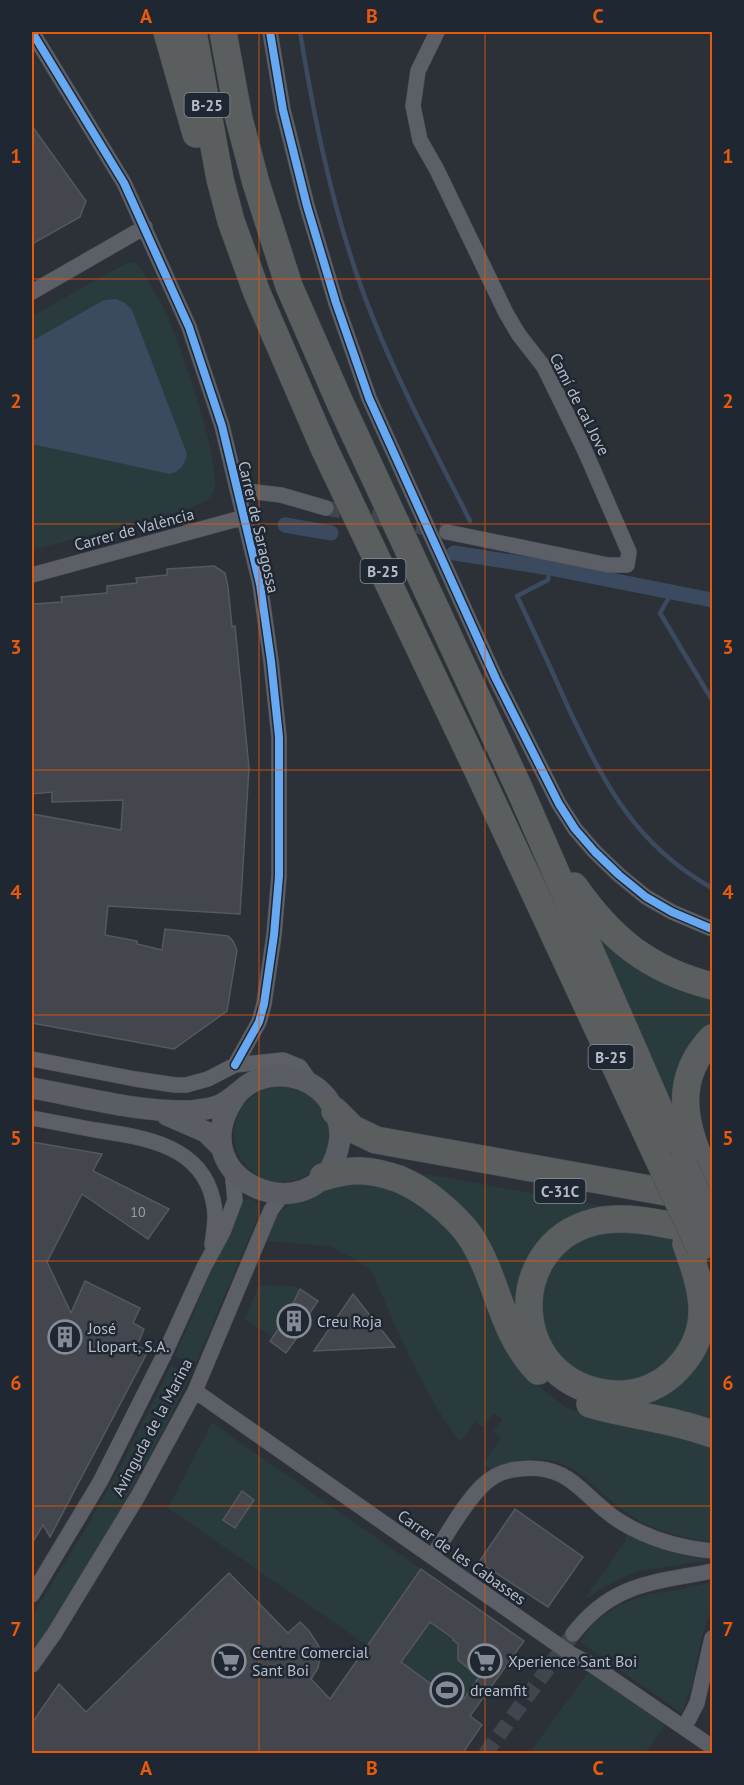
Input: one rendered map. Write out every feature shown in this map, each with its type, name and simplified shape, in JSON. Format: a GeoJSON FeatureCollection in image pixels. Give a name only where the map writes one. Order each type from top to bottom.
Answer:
{"type":"FeatureCollection","features":[{"type":"Feature","properties":{"kind":"highway"},"geometry":{"type":"LineString","coordinates":[[167,32],[196,134],[220,179]]}},
{"type":"Feature","properties":{"kind":"highway","name":"B-25"},"geometry":{"type":"LineString","coordinates":[[193,32],[220,179],[231,221],[278,344],[324,448],[477,769],[563,957],[685,1170]]}},
{"type":"Feature","properties":{"kind":"highway","name":"B-25"},"geometry":{"type":"LineString","coordinates":[[223,32],[239,119],[256,183],[289,286],[341,405],[519,788],[685,1170],[712,1273]]}},
{"type":"Feature","properties":{"kind":"highway"},"geometry":{"type":"LineString","coordinates":[[519,788],[548,837],[567,877],[592,913],[622,943],[641,957],[692,981],[712,986]]}},
{"type":"Feature","properties":{"kind":"highway"},"geometry":{"type":"LineString","coordinates":[[703,1238],[650,1222],[611,1220],[595,1222],[578,1228],[560,1240],[550,1250],[536,1272],[532,1283],[529,1308],[534,1339],[554,1370],[580,1387],[599,1393],[637,1392],[655,1386],[673,1375],[686,1360],[696,1342],[701,1328],[703,1306],[701,1287],[703,1238],[685,1170],[688,1125],[685,1093],[689,1076],[697,1059],[712,1038]]}},
{"type":"Feature","properties":{"kind":"highway","name":"C-31C"},"geometry":{"type":"LineString","coordinates":[[335,1111],[353,1129],[376,1140],[712,1200]]}},
{"type":"Feature","properties":{"kind":"highway"},"geometry":{"type":"LineString","coordinates":[[411,1147],[469,1148],[685,1170]]}},
{"type":"Feature","properties":{"kind":"highway","name":"C-31C"},"geometry":{"type":"LineString","coordinates":[[328,1169],[358,1156],[378,1158],[712,1217]]}},
{"type":"Feature","properties":{"kind":"highway"},"geometry":{"type":"LineString","coordinates":[[328,1169],[361,1170],[384,1174],[407,1182],[453,1216],[470,1236],[517,1344],[545,1378],[566,1393],[614,1411],[682,1425],[712,1434]]}},
{"type":"Feature","properties":{"kind":"street","name":"Carrer de Saragossa"},"geometry":{"type":"LineString","coordinates":[[32,32],[124,183],[146,227],[189,327],[222,426],[260,584],[279,737],[279,876],[274,935],[264,1004],[259,1023],[235,1065]]}},
{"type":"Feature","properties":{"kind":"street"},"geometry":{"type":"LineString","coordinates":[[270,32],[285,120],[307,206],[336,303],[369,398],[496,679],[559,804],[575,829],[619,875],[646,897],[672,912],[712,929]]}},
{"type":"Feature","properties":{"kind":"street","name":"Camí de cal Jove"},"geometry":{"type":"LineString","coordinates":[[437,32],[418,71],[413,106],[420,140],[437,170],[506,313],[519,335],[544,367],[581,442],[629,552],[627,565],[608,565],[447,532]]}},
{"type":"Feature","properties":{"kind":"street"},"geometry":{"type":"LineString","coordinates":[[32,292],[146,227]]}},
{"type":"Feature","properties":{"kind":"street"},"geometry":{"type":"LineString","coordinates":[[239,490],[281,495],[326,507]]}},
{"type":"Feature","properties":{"kind":"street","name":"Carrer de València"},"geometry":{"type":"LineString","coordinates":[[32,575],[245,517]]}},
{"type":"Feature","properties":{"kind":"street"},"geometry":{"type":"LineString","coordinates":[[32,1059],[175,1085],[208,1080],[235,1065],[283,1060],[300,1067],[312,1084],[326,1096],[335,1111],[340,1131],[338,1151],[328,1169],[304,1189],[283,1194],[268,1193],[242,1181],[232,1170],[222,1148],[221,1134],[223,1119],[238,1093]]}},
{"type":"Feature","properties":{"kind":"street"},"geometry":{"type":"LineString","coordinates":[[32,1088],[156,1110],[191,1111],[219,1106],[250,1083],[265,1077],[289,1077],[312,1084]]}},
{"type":"Feature","properties":{"kind":"street"},"geometry":{"type":"LineString","coordinates":[[156,1110],[188,1122],[206,1132],[222,1148]]}},
{"type":"Feature","properties":{"kind":"street","name":"Avinguda de la Marina"},"geometry":{"type":"LineString","coordinates":[[32,1119],[158,1142],[179,1152],[194,1164],[205,1179],[213,1197],[216,1215],[212,1251]]}},
{"type":"Feature","properties":{"kind":"street","name":"Avinguda de la Marina"},"geometry":{"type":"LineString","coordinates":[[32,1595],[100,1482],[233,1210],[236,1193],[232,1170]]}},
{"type":"Feature","properties":{"kind":"street","name":"Avinguda de la Marina"},"geometry":{"type":"LineString","coordinates":[[32,1665],[54,1634],[138,1496],[195,1391],[271,1210],[283,1194]]}},
{"type":"Feature","properties":{"kind":"street","name":"Carrer de les Cabasses"},"geometry":{"type":"LineString","coordinates":[[195,1391],[571,1654],[592,1665],[712,1747]]}},
{"type":"Feature","properties":{"kind":"street"},"geometry":{"type":"LineString","coordinates":[[432,1557],[483,1485],[502,1473],[533,1468],[555,1472],[573,1481],[619,1521],[646,1535],[678,1545],[712,1551]]}},
{"type":"Feature","properties":{"kind":"street"},"geometry":{"type":"LineString","coordinates":[[573,1634],[594,1610],[628,1590],[655,1581],[712,1571]]}},
{"type":"Feature","properties":{"kind":"street"},"geometry":{"type":"LineString","coordinates":[[684,1728],[697,1703],[712,1638]]}},
{"type":"Feature","properties":{"kind":"shaded area"},"geometry":{"type":"Polygon","coordinates":[[[127,263],[134,263],[140,267],[165,311],[180,348],[207,432],[215,480],[213,493],[203,502],[181,511],[32,550],[32,316],[127,263]]]}},
{"type":"Feature","properties":{"kind":"shaded area"},"geometry":{"type":"Polygon","coordinates":[[[589,923],[712,994],[712,1027],[675,1107],[589,923]]]}},
{"type":"Feature","properties":{"kind":"shaded area"},"geometry":{"type":"Polygon","coordinates":[[[282,1086],[300,1090],[316,1100],[326,1116],[330,1134],[326,1152],[316,1168],[300,1178],[282,1182],[264,1178],[248,1168],[238,1152],[234,1134],[238,1116],[248,1100],[264,1090],[282,1086]]]}},
{"type":"Feature","properties":{"kind":"shaded area"},"geometry":{"type":"Polygon","coordinates":[[[380,1166],[660,1216],[575,1222],[522,1323],[484,1251],[380,1166]]]}},
{"type":"Feature","properties":{"kind":"shaded area"},"geometry":{"type":"Polygon","coordinates":[[[341,1179],[399,1190],[442,1222],[474,1263],[515,1362],[535,1384],[567,1408],[600,1419],[698,1441],[712,1447],[712,1542],[678,1535],[646,1524],[612,1502],[578,1473],[553,1461],[537,1459],[518,1461],[492,1470],[483,1464],[501,1438],[493,1432],[503,1419],[493,1413],[483,1427],[475,1422],[460,1442],[422,1382],[373,1274],[366,1266],[331,1246],[265,1241],[275,1216],[289,1205],[320,1194],[341,1179]]]}},
{"type":"Feature","properties":{"kind":"shaded area"},"geometry":{"type":"Polygon","coordinates":[[[249,1199],[257,1203],[260,1212],[195,1365],[175,1356],[239,1206],[243,1201],[249,1199]]]}},
{"type":"Feature","properties":{"kind":"shaded area"},"geometry":{"type":"Polygon","coordinates":[[[613,1230],[668,1234],[684,1267],[692,1292],[687,1338],[664,1367],[633,1384],[591,1382],[552,1353],[537,1309],[551,1265],[581,1238],[613,1230]]]}},
{"type":"Feature","properties":{"kind":"shaded area"},"geometry":{"type":"Polygon","coordinates":[[[259,1285],[296,1286],[300,1289],[273,1337],[245,1319],[259,1285]]]}},
{"type":"Feature","properties":{"kind":"shaded area"},"geometry":{"type":"Polygon","coordinates":[[[712,1303],[712,1427],[614,1401],[647,1397],[712,1303]]]}},
{"type":"Feature","properties":{"kind":"shaded area"},"geometry":{"type":"Polygon","coordinates":[[[171,1366],[191,1375],[116,1518],[32,1654],[32,1616],[121,1466],[171,1366]]]}},
{"type":"Feature","properties":{"kind":"shaded area"},"geometry":{"type":"Polygon","coordinates":[[[212,1423],[524,1641],[470,1716],[168,1508],[212,1423]]]}},
{"type":"Feature","properties":{"kind":"shaded area"},"geometry":{"type":"Polygon","coordinates":[[[626,1534],[667,1551],[711,1560],[638,1571],[586,1597],[625,1542],[626,1534]]]}},
{"type":"Feature","properties":{"kind":"shaded area"},"geometry":{"type":"Polygon","coordinates":[[[712,1582],[712,1607],[701,1639],[692,1684],[682,1713],[580,1642],[592,1625],[617,1606],[648,1594],[712,1582]]]}},
{"type":"Feature","properties":{"kind":"shaded area"},"geometry":{"type":"Polygon","coordinates":[[[591,1668],[666,1724],[645,1753],[529,1754],[591,1668]]]}},
{"type":"Feature","properties":{"kind":"water"},"geometry":{"type":"Polygon","coordinates":[[[116,299],[125,303],[132,310],[187,454],[182,467],[170,474],[32,444],[32,341],[104,300],[116,299]]]}},
{"type":"Feature","properties":{"kind":"building"},"geometry":{"type":"Polygon","coordinates":[[[32,126],[86,201],[80,217],[32,244],[32,126]]]}},
{"type":"Feature","properties":{"kind":"building"},"geometry":{"type":"Polygon","coordinates":[[[214,566],[225,573],[232,627],[235,626],[249,768],[240,914],[108,906],[105,935],[137,941],[137,944],[162,950],[165,929],[228,936],[237,950],[227,1011],[174,1049],[32,1023],[32,814],[121,830],[123,800],[52,802],[52,792],[32,794],[33,604],[62,602],[61,597],[107,593],[107,586],[137,583],[136,578],[167,575],[167,569],[214,566]]]}},
{"type":"Feature","properties":{"kind":"building"},"geometry":{"type":"Polygon","coordinates":[[[32,1142],[102,1154],[93,1171],[169,1209],[148,1239],[82,1194],[47,1262],[71,1313],[85,1281],[140,1308],[133,1323],[144,1329],[137,1346],[148,1351],[50,1537],[43,1525],[32,1543],[32,1142]]]}},
{"type":"Feature","properties":{"kind":"building","name":"Creu Roja"},"geometry":{"type":"Polygon","coordinates":[[[300,1289],[318,1301],[303,1323],[306,1325],[286,1353],[270,1341],[285,1320],[300,1289]]]}},
{"type":"Feature","properties":{"kind":"building"},"geometry":{"type":"Polygon","coordinates":[[[353,1294],[395,1347],[314,1351],[338,1316],[353,1294]]]}},
{"type":"Feature","properties":{"kind":"building"},"geometry":{"type":"Polygon","coordinates":[[[242,1491],[254,1500],[235,1528],[223,1520],[242,1491]]]}},
{"type":"Feature","properties":{"kind":"building"},"geometry":{"type":"Polygon","coordinates":[[[515,1509],[583,1557],[548,1607],[479,1562],[515,1509]]]}},
{"type":"Feature","properties":{"kind":"building"},"geometry":{"type":"Polygon","coordinates":[[[421,1569],[524,1641],[470,1716],[482,1725],[462,1754],[32,1754],[32,1723],[59,1684],[86,1712],[229,1573],[288,1633],[300,1622],[309,1631],[320,1648],[321,1654],[318,1668],[311,1679],[330,1699],[421,1569]],[[430,1622],[401,1662],[438,1689],[442,1683],[464,1699],[479,1677],[458,1660],[458,1644],[430,1622]]]}},
{"type":"Feature","properties":{"kind":"waterway"},"geometry":{"type":"LineString","coordinates":[[300,32],[329,178],[353,263],[392,362],[470,521]]}},
{"type":"Feature","properties":{"kind":"waterway"},"geometry":{"type":"LineString","coordinates":[[285,525],[331,533]]}},
{"type":"Feature","properties":{"kind":"waterway"},"geometry":{"type":"LineString","coordinates":[[474,551],[474,556]]}},
{"type":"Feature","properties":{"kind":"waterway"},"geometry":{"type":"LineString","coordinates":[[454,553],[550,568],[712,600]]}},
{"type":"Feature","properties":{"kind":"waterway"},"geometry":{"type":"LineString","coordinates":[[550,568],[548,580],[517,596],[594,760],[624,809],[642,831],[685,871],[712,888]]}},
{"type":"Feature","properties":{"kind":"waterway"},"geometry":{"type":"LineString","coordinates":[[672,592],[660,613],[712,700]]}},
{"type":"Feature","properties":{"kind":"tunnel"},"geometry":{"type":"LineString","coordinates":[[326,508],[447,532]]}},
{"type":"Feature","properties":{"kind":"tunnel"},"geometry":{"type":"LineString","coordinates":[[485,1754],[573,1634]]}},
{"type":"Feature","properties":{"kind":"cycle path"},"geometry":{"type":"LineString","coordinates":[[32,32],[124,183],[189,327],[222,426],[260,584],[279,737],[279,876],[274,935],[264,1004],[259,1022],[235,1065]]}},
{"type":"Feature","properties":{"kind":"cycle path"},"geometry":{"type":"LineString","coordinates":[[270,32],[283,110],[307,206],[336,303],[369,398],[496,679],[559,804],[575,829],[619,875],[646,897],[672,912],[712,929]]}},
{"type":"Feature","properties":{"kind":"place","name":"Creu Roja"},"geometry":{"type":"Point","coordinates":[294,1321]}},
{"type":"Feature","properties":{"kind":"place","name":"José Llopart, S.A."},"geometry":{"type":"Point","coordinates":[65,1337]}},
{"type":"Feature","properties":{"kind":"place","name":"Centre Comercial Sant Boi"},"geometry":{"type":"Point","coordinates":[229,1661]}},
{"type":"Feature","properties":{"kind":"place","name":"Xperience Sant Boi"},"geometry":{"type":"Point","coordinates":[485,1661]}},
{"type":"Feature","properties":{"kind":"place","name":"dreamfit"},"geometry":{"type":"Point","coordinates":[447,1690]}}]}
